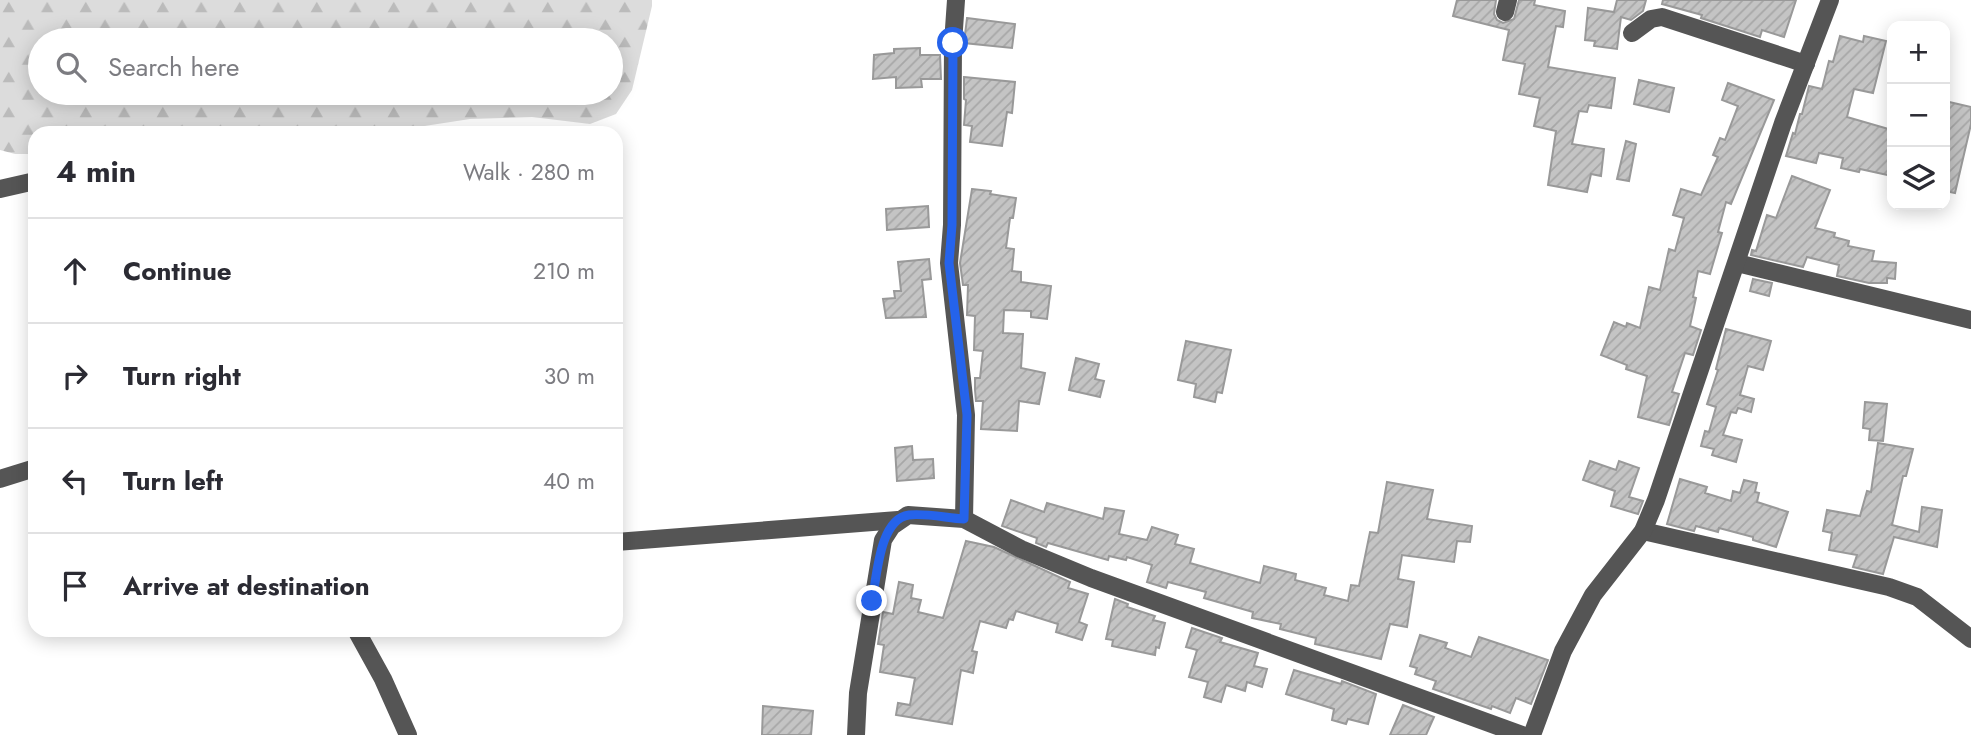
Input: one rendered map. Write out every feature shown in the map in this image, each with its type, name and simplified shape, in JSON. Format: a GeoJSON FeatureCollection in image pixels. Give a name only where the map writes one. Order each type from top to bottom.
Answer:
{"type":"FeatureCollection","features":[{"type":"Feature","properties":{"kind":"street"},"geometry":{"type":"LineString","coordinates":[[956,0],[949,263],[967,415],[964,519]]}},
{"type":"Feature","properties":{"kind":"street"},"geometry":{"type":"LineString","coordinates":[[1532,735],[1563,651],[1593,595],[1643,531],[1657,500],[1783,123],[1830,0]]}},
{"type":"Feature","properties":{"kind":"street"},"geometry":{"type":"LineString","coordinates":[[1632,33],[1651,19],[1662,17],[1806,64]]}},
{"type":"Feature","properties":{"kind":"street"},"geometry":{"type":"LineString","coordinates":[[0,189],[28,183]]}},
{"type":"Feature","properties":{"kind":"street"},"geometry":{"type":"LineString","coordinates":[[1737,263],[1971,320]]}},
{"type":"Feature","properties":{"kind":"street"},"geometry":{"type":"LineString","coordinates":[[0,479],[28,470]]}},
{"type":"Feature","properties":{"kind":"street"},"geometry":{"type":"LineString","coordinates":[[623,541],[898,520],[908,515],[964,519],[1021,549],[1091,578],[1522,735]]}},
{"type":"Feature","properties":{"kind":"street"},"geometry":{"type":"LineString","coordinates":[[856,735],[858,693],[883,540],[898,520]]}},
{"type":"Feature","properties":{"kind":"street"},"geometry":{"type":"LineString","coordinates":[[1643,531],[1889,587],[1917,597],[1971,639]]}},
{"type":"Feature","properties":{"kind":"street"},"geometry":{"type":"LineString","coordinates":[[360,637],[383,679],[408,735]]}},
{"type":"Feature","properties":{"kind":"green space"},"geometry":{"type":"Polygon","coordinates":[[[0,0],[652,0],[632,90],[623,104],[623,28],[28,28],[28,105],[622,105],[616,114],[590,124],[532,117],[470,119],[424,126],[28,126],[28,154],[0,150],[0,0]]]}},
{"type":"Feature","properties":{"kind":"building"},"geometry":{"type":"Polygon","coordinates":[[[1457,0],[1496,0],[1494,14],[1497,20],[1503,23],[1514,19],[1519,0],[1535,0],[1534,5],[1565,11],[1563,27],[1556,26],[1548,67],[1615,78],[1611,108],[1589,105],[1587,112],[1579,111],[1572,144],[1604,149],[1601,176],[1591,174],[1587,192],[1548,185],[1556,131],[1534,126],[1540,98],[1519,94],[1525,64],[1503,60],[1509,30],[1453,16],[1457,0]]]}},
{"type":"Feature","properties":{"kind":"building"},"geometry":{"type":"Polygon","coordinates":[[[1617,0],[1646,0],[1643,11],[1631,20],[1621,17],[1617,49],[1594,46],[1595,41],[1585,40],[1588,8],[1614,12],[1617,0]]]}},
{"type":"Feature","properties":{"kind":"building"},"geometry":{"type":"Polygon","coordinates":[[[1663,0],[1796,0],[1784,37],[1762,30],[1760,37],[1701,18],[1702,15],[1662,4],[1663,0]]]}},
{"type":"Feature","properties":{"kind":"building"},"geometry":{"type":"Polygon","coordinates":[[[967,18],[1015,24],[1012,48],[964,43],[967,18]]]}},
{"type":"Feature","properties":{"kind":"building"},"geometry":{"type":"Polygon","coordinates":[[[1840,36],[1863,42],[1864,36],[1886,41],[1873,93],[1854,89],[1847,117],[1887,129],[1887,175],[1841,168],[1843,158],[1819,153],[1816,163],[1786,156],[1809,86],[1822,89],[1829,61],[1833,62],[1840,36]]]}},
{"type":"Feature","properties":{"kind":"building"},"geometry":{"type":"Polygon","coordinates":[[[920,48],[920,55],[940,55],[941,79],[921,79],[922,87],[896,88],[896,77],[873,79],[874,55],[894,53],[894,49],[920,48]]]}},
{"type":"Feature","properties":{"kind":"building"},"geometry":{"type":"Polygon","coordinates":[[[964,77],[1015,82],[1012,113],[1007,112],[1002,146],[970,142],[972,126],[964,125],[964,77]]]}},
{"type":"Feature","properties":{"kind":"building"},"geometry":{"type":"Polygon","coordinates":[[[1639,80],[1674,88],[1669,112],[1634,104],[1639,80]]]}},
{"type":"Feature","properties":{"kind":"building"},"geometry":{"type":"Polygon","coordinates":[[[1728,83],[1774,100],[1731,204],[1726,202],[1718,232],[1722,233],[1710,274],[1698,271],[1690,326],[1701,330],[1693,355],[1685,353],[1672,392],[1679,394],[1669,425],[1638,417],[1647,376],[1626,369],[1627,365],[1601,355],[1614,322],[1626,327],[1627,323],[1640,328],[1649,287],[1660,290],[1669,249],[1675,251],[1684,218],[1673,215],[1681,189],[1701,195],[1718,157],[1713,155],[1720,138],[1725,140],[1738,106],[1722,100],[1728,83]]]}},
{"type":"Feature","properties":{"kind":"building"},"geometry":{"type":"Polygon","coordinates":[[[1950,102],[1971,107],[1971,124],[1955,193],[1950,192],[1950,102]]]}},
{"type":"Feature","properties":{"kind":"building"},"geometry":{"type":"Polygon","coordinates":[[[1626,141],[1636,144],[1629,181],[1617,179],[1626,141]]]}},
{"type":"Feature","properties":{"kind":"building"},"geometry":{"type":"Polygon","coordinates":[[[1792,176],[1830,190],[1815,228],[1835,233],[1834,237],[1849,241],[1848,246],[1874,251],[1872,261],[1896,263],[1895,279],[1887,278],[1887,283],[1869,283],[1837,276],[1839,265],[1807,257],[1803,267],[1751,255],[1752,250],[1756,251],[1767,215],[1776,218],[1792,176]]]}},
{"type":"Feature","properties":{"kind":"building"},"geometry":{"type":"Polygon","coordinates":[[[972,189],[1016,198],[1006,248],[1014,249],[1012,271],[1021,272],[1021,282],[1051,286],[1047,319],[1031,317],[1031,311],[1004,310],[1003,333],[1023,334],[1021,368],[1045,373],[1039,404],[1019,401],[1017,431],[981,429],[983,401],[976,401],[975,378],[980,378],[983,351],[974,350],[975,316],[967,315],[968,285],[963,285],[960,263],[972,189]]]}},
{"type":"Feature","properties":{"kind":"building"},"geometry":{"type":"Polygon","coordinates":[[[928,206],[929,227],[887,230],[886,209],[928,206]]]}},
{"type":"Feature","properties":{"kind":"building"},"geometry":{"type":"Polygon","coordinates":[[[929,259],[931,279],[922,280],[926,317],[886,318],[883,299],[895,298],[894,291],[901,291],[898,262],[929,259]]]}},
{"type":"Feature","properties":{"kind":"building"},"geometry":{"type":"Polygon","coordinates":[[[1753,279],[1772,283],[1769,296],[1750,291],[1753,279]]]}},
{"type":"Feature","properties":{"kind":"building"},"geometry":{"type":"Polygon","coordinates":[[[1726,329],[1771,341],[1763,370],[1748,366],[1740,395],[1754,399],[1751,412],[1738,408],[1736,413],[1731,412],[1723,435],[1742,440],[1736,462],[1712,455],[1714,449],[1701,446],[1705,431],[1709,432],[1716,407],[1707,404],[1718,370],[1716,369],[1726,329]]]}},
{"type":"Feature","properties":{"kind":"building"},"geometry":{"type":"Polygon","coordinates":[[[1186,341],[1231,350],[1222,393],[1217,392],[1215,402],[1194,397],[1196,384],[1178,380],[1186,341]]]}},
{"type":"Feature","properties":{"kind":"building"},"geometry":{"type":"Polygon","coordinates":[[[1076,358],[1099,364],[1095,379],[1104,381],[1100,397],[1069,390],[1076,358]]]}},
{"type":"Feature","properties":{"kind":"building"},"geometry":{"type":"Polygon","coordinates":[[[1865,402],[1887,404],[1883,441],[1869,440],[1870,429],[1863,428],[1865,402]]]}},
{"type":"Feature","properties":{"kind":"building"},"geometry":{"type":"Polygon","coordinates":[[[1878,443],[1913,449],[1906,476],[1903,476],[1892,525],[1919,532],[1922,507],[1942,510],[1937,547],[1894,537],[1883,574],[1853,567],[1857,555],[1829,550],[1832,533],[1823,531],[1827,510],[1860,516],[1867,491],[1871,492],[1878,443]]]}},
{"type":"Feature","properties":{"kind":"building"},"geometry":{"type":"Polygon","coordinates":[[[912,446],[913,460],[933,459],[934,478],[897,481],[895,448],[912,446]]]}},
{"type":"Feature","properties":{"kind":"building"},"geometry":{"type":"Polygon","coordinates":[[[1590,461],[1616,470],[1619,461],[1639,468],[1629,497],[1643,501],[1638,514],[1611,506],[1615,491],[1583,480],[1590,461]]]}},
{"type":"Feature","properties":{"kind":"building"},"geometry":{"type":"Polygon","coordinates":[[[1680,479],[1707,487],[1705,493],[1731,501],[1733,491],[1740,493],[1744,480],[1757,483],[1757,502],[1788,512],[1776,547],[1753,540],[1753,537],[1719,528],[1718,532],[1696,526],[1694,531],[1667,524],[1680,479]]]}},
{"type":"Feature","properties":{"kind":"building"},"geometry":{"type":"Polygon","coordinates":[[[1387,482],[1433,490],[1427,519],[1472,526],[1470,542],[1457,541],[1454,562],[1402,555],[1398,579],[1414,582],[1407,627],[1390,624],[1381,659],[1315,644],[1316,638],[1280,629],[1281,624],[1252,618],[1253,612],[1204,598],[1206,592],[1168,582],[1166,588],[1147,582],[1152,565],[1127,557],[1126,560],[1109,556],[1108,560],[1048,543],[1046,547],[1036,543],[1037,538],[1002,526],[1011,500],[1044,512],[1047,503],[1103,519],[1105,508],[1124,511],[1119,534],[1147,540],[1152,527],[1178,535],[1175,544],[1194,549],[1190,563],[1260,583],[1264,566],[1296,574],[1295,580],[1326,588],[1324,595],[1348,601],[1351,585],[1359,586],[1370,532],[1378,533],[1387,482]]]}},
{"type":"Feature","properties":{"kind":"building"},"geometry":{"type":"Polygon","coordinates":[[[966,541],[994,547],[1070,582],[1068,588],[1088,594],[1079,622],[1087,625],[1082,640],[1056,632],[1058,624],[1016,611],[1006,628],[980,621],[972,651],[977,652],[973,673],[961,670],[952,724],[896,715],[898,703],[910,705],[915,678],[880,672],[884,645],[878,644],[883,612],[893,614],[899,582],[913,585],[911,598],[921,600],[918,612],[943,618],[966,541]]]}},
{"type":"Feature","properties":{"kind":"building"},"geometry":{"type":"Polygon","coordinates":[[[1115,599],[1128,604],[1127,607],[1155,616],[1153,620],[1165,623],[1155,655],[1112,646],[1113,640],[1106,639],[1115,599]]]}},
{"type":"Feature","properties":{"kind":"building"},"geometry":{"type":"Polygon","coordinates":[[[1192,628],[1222,638],[1220,642],[1258,653],[1254,666],[1267,669],[1262,687],[1247,682],[1245,691],[1226,685],[1221,702],[1204,697],[1208,682],[1189,677],[1197,650],[1186,647],[1192,628]]]}},
{"type":"Feature","properties":{"kind":"building"},"geometry":{"type":"Polygon","coordinates":[[[1420,635],[1447,643],[1445,648],[1471,657],[1479,637],[1548,660],[1531,704],[1516,698],[1510,713],[1433,689],[1436,681],[1415,674],[1417,668],[1410,666],[1420,635]]]}},
{"type":"Feature","properties":{"kind":"building"},"geometry":{"type":"Polygon","coordinates":[[[1294,670],[1341,684],[1342,681],[1376,694],[1368,724],[1348,719],[1346,724],[1332,720],[1334,709],[1286,694],[1294,670]]]}},
{"type":"Feature","properties":{"kind":"building"},"geometry":{"type":"Polygon","coordinates":[[[1403,705],[1434,717],[1426,735],[1390,735],[1403,705]]]}},
{"type":"Feature","properties":{"kind":"building"},"geometry":{"type":"Polygon","coordinates":[[[763,706],[813,711],[811,735],[762,735],[763,706]]]}},
{"type":"Feature","properties":{"kind":"route"},"geometry":{"type":"LineString","coordinates":[[872,601],[883,540],[898,520],[908,515],[964,519],[967,415],[949,263],[952,225],[953,43]]}}]}
